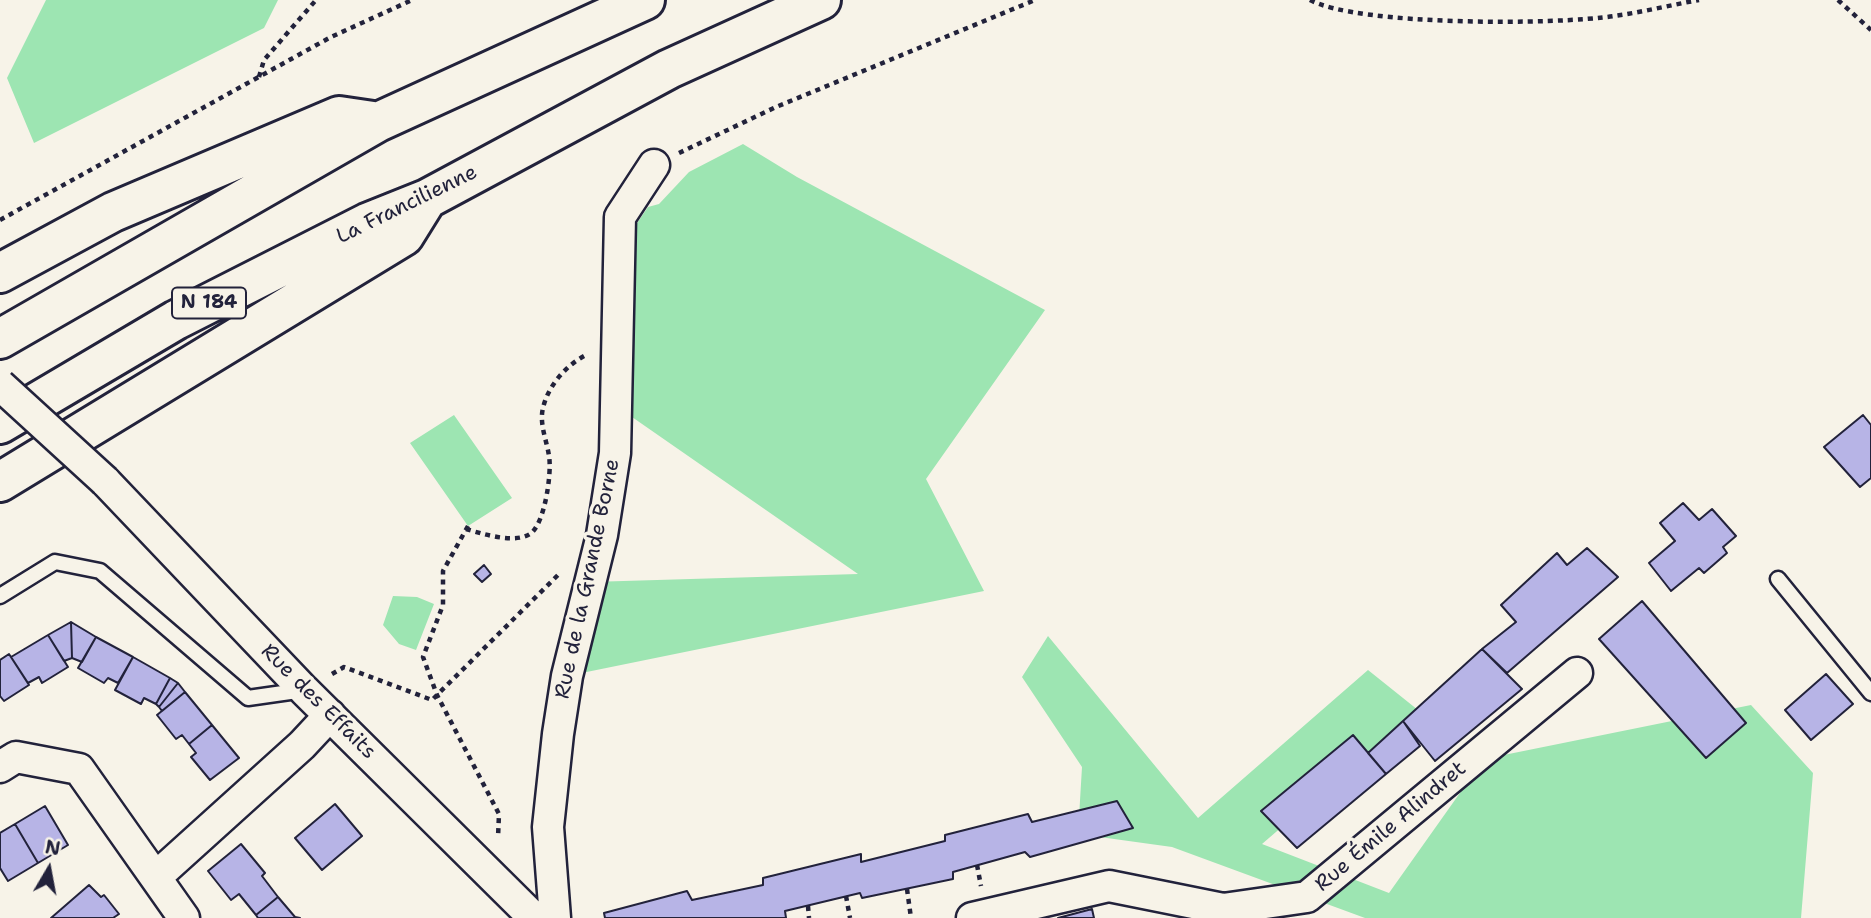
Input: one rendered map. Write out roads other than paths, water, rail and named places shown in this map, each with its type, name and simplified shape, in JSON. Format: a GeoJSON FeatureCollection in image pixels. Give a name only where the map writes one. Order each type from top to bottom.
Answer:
{"type":"FeatureCollection","features":[{"type":"Feature","properties":{"kind":"highway"},"geometry":{"type":"LineString","coordinates":[[0,339],[378,122],[645,0]]}},
{"type":"Feature","properties":{"kind":"highway","name":"La Francilienne"},"geometry":{"type":"LineString","coordinates":[[0,424],[176,320],[367,223],[427,200],[669,69],[821,0]]}},
{"type":"Feature","properties":{"kind":"highway"},"geometry":{"type":"LineString","coordinates":[[0,273],[113,212],[339,116],[378,122]]}},
{"type":"Feature","properties":{"kind":"highway"},"geometry":{"type":"LineString","coordinates":[[0,482],[404,236],[427,200]]}},
{"type":"Feature","properties":{"kind":"street","name":"Rue de la Grande Borne"},"geometry":{"type":"LineString","coordinates":[[555,918],[548,827],[558,734],[567,677],[602,535],[615,453],[620,217],[654,165]]}},
{"type":"Feature","properties":{"kind":"street","name":"Rue des Effaits"},"geometry":{"type":"LineString","coordinates":[[0,385],[105,481],[304,690],[534,918]]}},
{"type":"Feature","properties":{"kind":"street","name":"Rue Émile Alindret"},"geometry":{"type":"LineString","coordinates":[[972,918],[1108,886],[1223,914],[1307,897],[1577,673]]}},
{"type":"Feature","properties":{"kind":"street"},"geometry":{"type":"LineString","coordinates":[[157,876],[302,745],[330,715]]}},
{"type":"Feature","properties":{"kind":"street"},"geometry":{"type":"LineString","coordinates":[[0,767],[16,757],[79,769],[157,876],[184,918]]}},
{"type":"Feature","properties":{"kind":"lane"},"geometry":{"type":"LineString","coordinates":[[0,596],[55,562],[100,571],[248,698],[304,690]]}},
{"type":"Feature","properties":{"kind":"lane"},"geometry":{"type":"LineString","coordinates":[[1779,579],[1871,692]]}}]}
